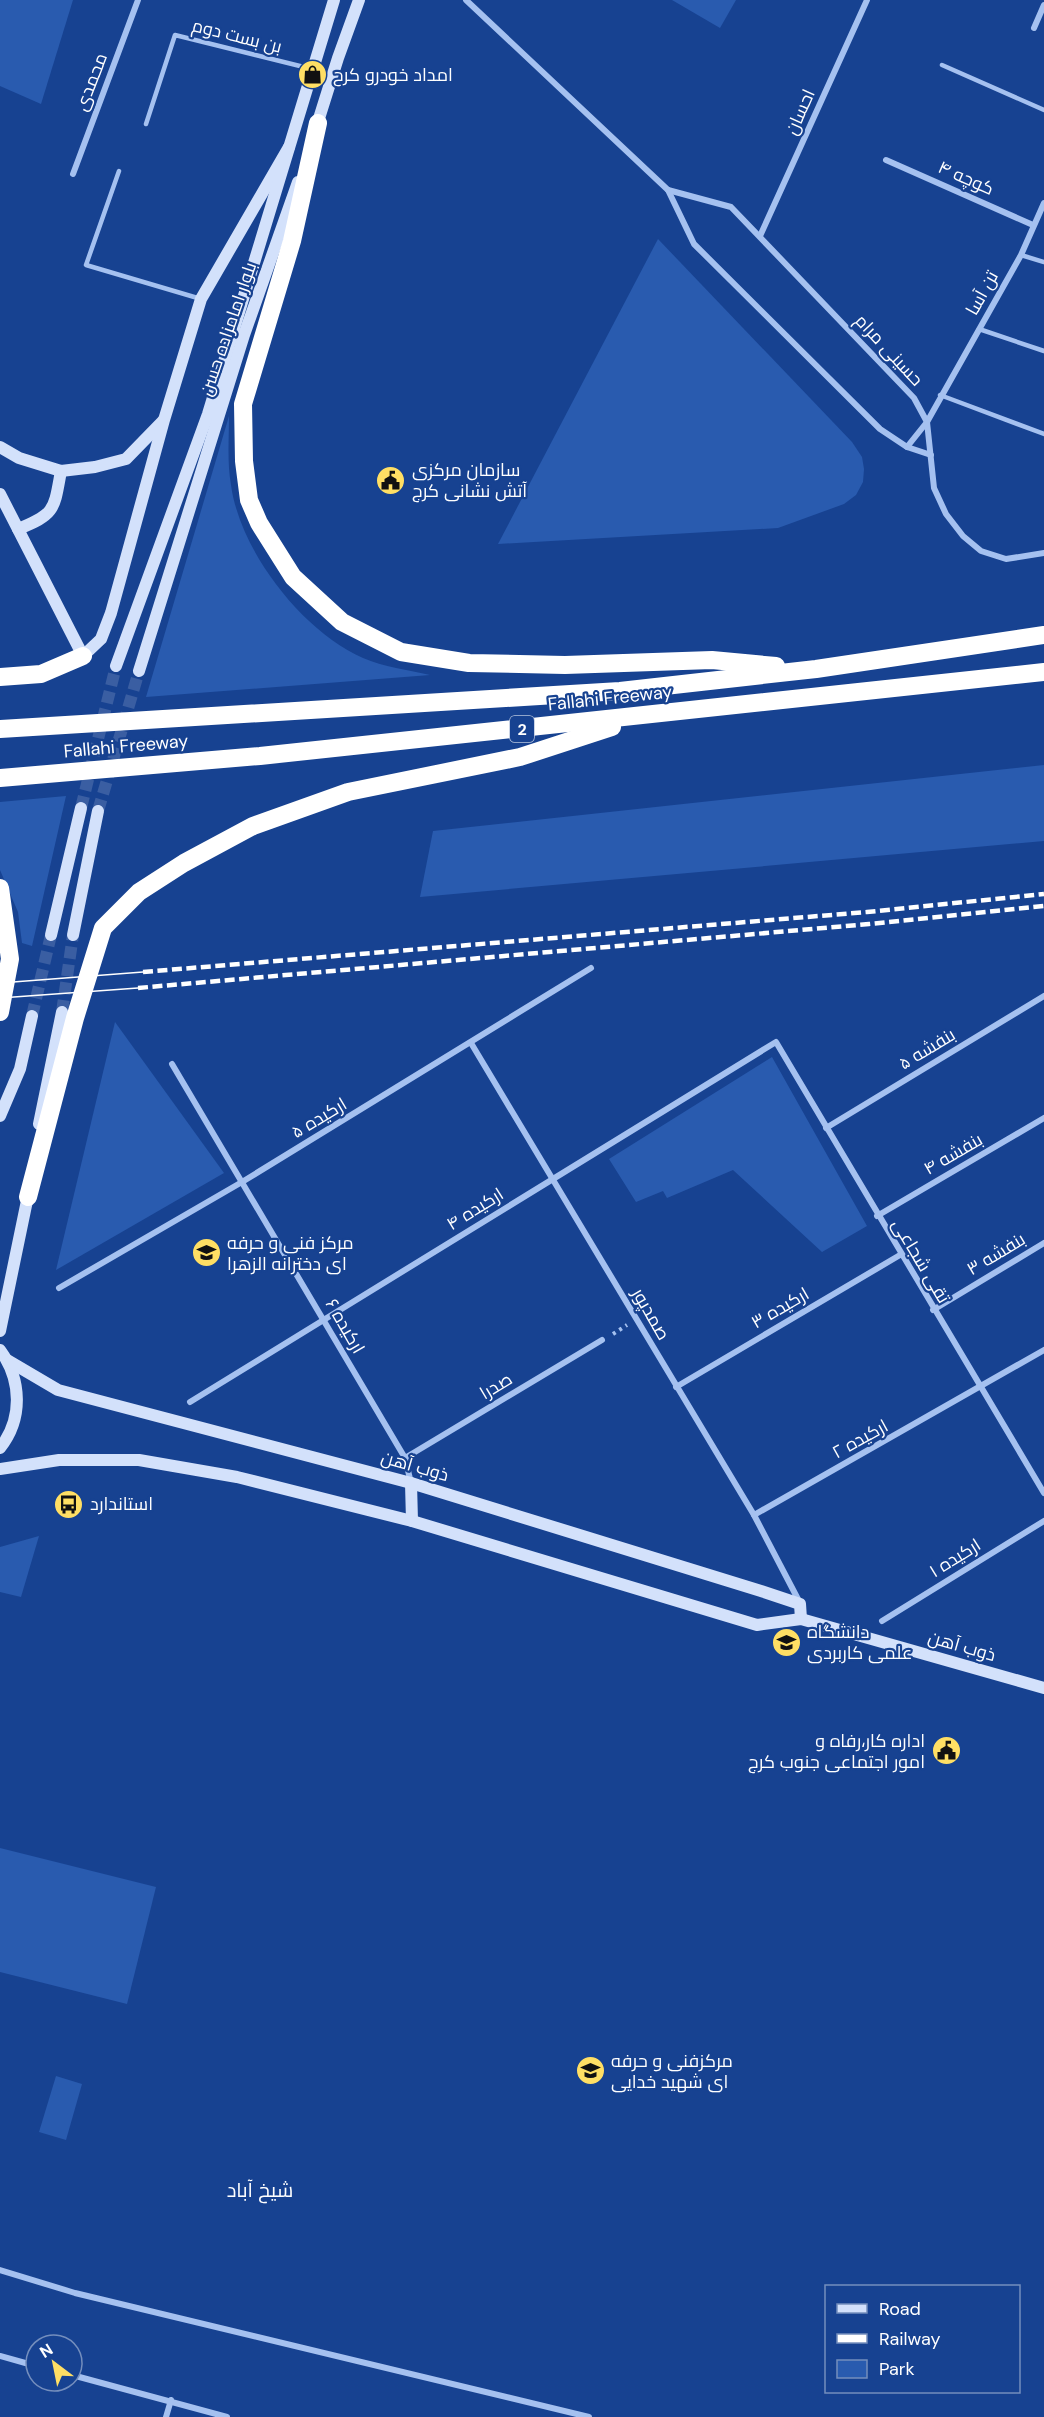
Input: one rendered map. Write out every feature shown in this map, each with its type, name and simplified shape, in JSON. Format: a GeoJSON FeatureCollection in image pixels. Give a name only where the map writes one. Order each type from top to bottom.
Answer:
{"type":"FeatureCollection","features":[{"type":"Feature","properties":{"kind":"highway"},"geometry":{"type":"LineString","coordinates":[[318,123],[292,241],[243,404],[244,461],[249,500],[259,523],[293,577],[342,622],[401,652],[469,663],[565,665],[712,660],[816,669]]}},
{"type":"Feature","properties":{"kind":"highway","name":"Fallahi Freeway"},"geometry":{"type":"LineString","coordinates":[[0,729],[620,691],[816,669],[1044,635]]}},
{"type":"Feature","properties":{"kind":"highway"},"geometry":{"type":"LineString","coordinates":[[0,677],[41,674],[82,656]]}},
{"type":"Feature","properties":{"kind":"highway","name":"Fallahi Freeway"},"geometry":{"type":"LineString","coordinates":[[0,778],[260,756],[1044,672]]}},
{"type":"Feature","properties":{"kind":"highway"},"geometry":{"type":"LineString","coordinates":[[28,1197],[75,1018],[103,928],[139,892],[184,863],[253,826],[348,792],[520,757],[646,716]]}},
{"type":"Feature","properties":{"kind":"highway"},"geometry":{"type":"LineString","coordinates":[[0,888],[10,959],[0,1012]]}},
{"type":"Feature","properties":{"kind":"main road","name":"بلوار امامزاده حسن"},"geometry":{"type":"LineString","coordinates":[[116,666],[208,414],[334,0]]}},
{"type":"Feature","properties":{"kind":"main road","name":"بلوار امامزاده حسن"},"geometry":{"type":"LineString","coordinates":[[139,671],[244,334],[359,0]]}},
{"type":"Feature","properties":{"kind":"main road"},"geometry":{"type":"LineString","coordinates":[[0,494],[82,656],[101,639],[111,613],[164,420],[201,299],[289,147]]}},
{"type":"Feature","properties":{"kind":"main road"},"geometry":{"type":"LineString","coordinates":[[0,447],[19,458],[61,471],[95,467],[126,459],[164,420]]}},
{"type":"Feature","properties":{"kind":"main road"},"geometry":{"type":"LineString","coordinates":[[18,529],[40,520],[55,507],[61,471]]}},
{"type":"Feature","properties":{"kind":"main road"},"geometry":{"type":"LineString","coordinates":[[51,935],[81,808]]}},
{"type":"Feature","properties":{"kind":"main road"},"geometry":{"type":"LineString","coordinates":[[73,935],[98,811]]}},
{"type":"Feature","properties":{"kind":"main road"},"geometry":{"type":"LineString","coordinates":[[0,1331],[28,1197],[42,1108],[62,1012]]}},
{"type":"Feature","properties":{"kind":"main road"},"geometry":{"type":"LineString","coordinates":[[0,1116],[20,1069],[32,1016]]}},
{"type":"Feature","properties":{"kind":"main road"},"geometry":{"type":"LineString","coordinates":[[0,1449],[9,1437],[17,1412],[16,1385],[4,1355]]}},
{"type":"Feature","properties":{"kind":"main road","name":"ذوب آهن"},"geometry":{"type":"LineString","coordinates":[[4,1355],[58,1390],[411,1482],[800,1604]]}},
{"type":"Feature","properties":{"kind":"main road","name":"ذوب آهن"},"geometry":{"type":"LineString","coordinates":[[0,1469],[59,1460],[139,1460],[237,1477],[412,1521],[757,1625],[801,1619],[1044,1688]]}},
{"type":"Feature","properties":{"kind":"main road"},"geometry":{"type":"LineString","coordinates":[[411,1482],[412,1521]]}},
{"type":"Feature","properties":{"kind":"main road"},"geometry":{"type":"LineString","coordinates":[[800,1604],[801,1619]]}},
{"type":"Feature","properties":{"kind":"street","name":"محمدی"},"geometry":{"type":"LineString","coordinates":[[73,174],[138,0]]}},
{"type":"Feature","properties":{"kind":"street","name":"حسینی مرام"},"geometry":{"type":"LineString","coordinates":[[466,0],[668,190],[694,244],[880,429],[907,447],[931,455],[927,422],[914,398],[760,236],[731,207],[668,190]]}},
{"type":"Feature","properties":{"kind":"street","name":"احسان"},"geometry":{"type":"LineString","coordinates":[[760,236],[867,0]]}},
{"type":"Feature","properties":{"kind":"street"},"geometry":{"type":"LineString","coordinates":[[1034,28],[1044,5]]}},
{"type":"Feature","properties":{"kind":"street","name":"کوچه ۴"},"geometry":{"type":"LineString","coordinates":[[886,159],[1033,225]]}},
{"type":"Feature","properties":{"kind":"street","name":"تن آسا"},"geometry":{"type":"LineString","coordinates":[[907,447],[927,422],[940,395],[1021,255],[1044,203]]}},
{"type":"Feature","properties":{"kind":"street"},"geometry":{"type":"LineString","coordinates":[[931,455],[934,488],[945,514],[963,536],[981,551],[1006,559],[1044,553]]}},
{"type":"Feature","properties":{"kind":"street","name":"ارکیده ۵"},"geometry":{"type":"LineString","coordinates":[[59,1288],[242,1182],[591,968]]}},
{"type":"Feature","properties":{"kind":"street","name":"بنفشه ۵"},"geometry":{"type":"LineString","coordinates":[[826,1128],[1044,996]]}},
{"type":"Feature","properties":{"kind":"street","name":"تقی شجاعی"},"geometry":{"type":"LineString","coordinates":[[776,1042],[900,1255],[1044,1493]]}},
{"type":"Feature","properties":{"kind":"street","name":"ارکیده ۴"},"geometry":{"type":"LineString","coordinates":[[190,1402],[776,1042]]}},
{"type":"Feature","properties":{"kind":"street","name":"صمدپور"},"geometry":{"type":"LineString","coordinates":[[471,1043],[754,1515],[800,1604]]}},
{"type":"Feature","properties":{"kind":"street","name":"ارکیده ۶"},"geometry":{"type":"LineString","coordinates":[[172,1064],[405,1458],[411,1482]]}},
{"type":"Feature","properties":{"kind":"street","name":"بنفشه ۴"},"geometry":{"type":"LineString","coordinates":[[877,1216],[1044,1118]]}},
{"type":"Feature","properties":{"kind":"street","name":"بنفشه ۳"},"geometry":{"type":"LineString","coordinates":[[933,1310],[1044,1243]]}},
{"type":"Feature","properties":{"kind":"street","name":"ارکیده ۳"},"geometry":{"type":"LineString","coordinates":[[676,1387],[900,1255]]}},
{"type":"Feature","properties":{"kind":"street","name":"صدرا"},"geometry":{"type":"LineString","coordinates":[[405,1458],[602,1340]]}},
{"type":"Feature","properties":{"kind":"street","name":"ارکیده ۲"},"geometry":{"type":"LineString","coordinates":[[754,1515],[980,1389],[1044,1350]]}},
{"type":"Feature","properties":{"kind":"street","name":"ارکیده ۱"},"geometry":{"type":"LineString","coordinates":[[882,1621],[1044,1521]]}},
{"type":"Feature","properties":{"kind":"street"},"geometry":{"type":"LineString","coordinates":[[0,2270],[87,2296],[589,2417]]}},
{"type":"Feature","properties":{"kind":"street"},"geometry":{"type":"LineString","coordinates":[[0,2356],[24,2363]]}},
{"type":"Feature","properties":{"kind":"street"},"geometry":{"type":"LineString","coordinates":[[84,2378],[227,2417]]}},
{"type":"Feature","properties":{"kind":"street"},"geometry":{"type":"LineString","coordinates":[[166,2417],[171,2400]]}},
{"type":"Feature","properties":{"kind":"lane","name":"بن بست دوم"},"geometry":{"type":"LineString","coordinates":[[146,124],[175,35],[314,69]]}},
{"type":"Feature","properties":{"kind":"lane"},"geometry":{"type":"LineString","coordinates":[[942,65],[1044,110]]}},
{"type":"Feature","properties":{"kind":"lane"},"geometry":{"type":"LineString","coordinates":[[119,171],[86,265],[201,299]]}},
{"type":"Feature","properties":{"kind":"lane"},"geometry":{"type":"LineString","coordinates":[[1021,255],[1044,262]]}},
{"type":"Feature","properties":{"kind":"lane"},"geometry":{"type":"LineString","coordinates":[[979,329],[1044,351]]}},
{"type":"Feature","properties":{"kind":"lane"},"geometry":{"type":"LineString","coordinates":[[940,395],[1044,434]]}},
{"type":"Feature","properties":{"kind":"path"},"geometry":{"type":"LineString","coordinates":[[602,1340],[636,1319]]}},
{"type":"Feature","properties":{"kind":"green space"},"geometry":{"type":"Polygon","coordinates":[[[0,0],[73,0],[41,104],[0,86],[0,0]]]}},
{"type":"Feature","properties":{"kind":"green space"},"geometry":{"type":"Polygon","coordinates":[[[672,0],[736,0],[720,28],[672,0]]]}},
{"type":"Feature","properties":{"kind":"green space"},"geometry":{"type":"Polygon","coordinates":[[[658,239],[852,442],[862,457],[863,482],[856,495],[844,504],[778,528],[498,544],[658,239]]]}},
{"type":"Feature","properties":{"kind":"green space"},"geometry":{"type":"Polygon","coordinates":[[[229,416],[229,468],[237,510],[247,536],[261,562],[278,586],[297,609],[340,646],[371,661],[430,675],[146,697],[229,416]]]}},
{"type":"Feature","properties":{"kind":"green space"},"geometry":{"type":"Polygon","coordinates":[[[1044,765],[1044,841],[420,897],[433,831],[1044,765]]]}},
{"type":"Feature","properties":{"kind":"green space"},"geometry":{"type":"Polygon","coordinates":[[[66,796],[32,946],[22,943],[18,912],[0,870],[0,802],[66,796]]]}},
{"type":"Feature","properties":{"kind":"green space"},"geometry":{"type":"Polygon","coordinates":[[[115,1022],[224,1173],[56,1270],[115,1022]]]}},
{"type":"Feature","properties":{"kind":"green space"},"geometry":{"type":"Polygon","coordinates":[[[772,1057],[867,1226],[822,1252],[733,1170],[667,1198],[663,1191],[636,1202],[609,1159],[772,1057]]]}},
{"type":"Feature","properties":{"kind":"green space"},"geometry":{"type":"Polygon","coordinates":[[[39,1536],[21,1597],[0,1592],[0,1547],[39,1536]]]}},
{"type":"Feature","properties":{"kind":"green space"},"geometry":{"type":"Polygon","coordinates":[[[0,1848],[156,1887],[127,2004],[0,1972],[0,1848]]]}},
{"type":"Feature","properties":{"kind":"green space"},"geometry":{"type":"Polygon","coordinates":[[[56,2076],[82,2084],[66,2140],[39,2132],[56,2076]]]}},
{"type":"Feature","properties":{"kind":"tunnel"},"geometry":{"type":"LineString","coordinates":[[81,808],[116,666]]}},
{"type":"Feature","properties":{"kind":"tunnel"},"geometry":{"type":"LineString","coordinates":[[98,811],[139,671]]}},
{"type":"Feature","properties":{"kind":"tunnel"},"geometry":{"type":"LineString","coordinates":[[32,1016],[51,935]]}},
{"type":"Feature","properties":{"kind":"tunnel"},"geometry":{"type":"LineString","coordinates":[[62,1012],[73,935]]}},
{"type":"Feature","properties":{"kind":"tram line"},"geometry":{"type":"LineString","coordinates":[[0,983],[143,972]]}},
{"type":"Feature","properties":{"kind":"tram line"},"geometry":{"type":"LineString","coordinates":[[0,998],[138,988]]}},
{"type":"Feature","properties":{"kind":"railway"},"geometry":{"type":"LineString","coordinates":[[143,972],[867,912],[1044,894]]}},
{"type":"Feature","properties":{"kind":"railway"},"geometry":{"type":"LineString","coordinates":[[138,988],[869,924],[1044,906]]}},
{"type":"Feature","properties":{"kind":"place","name":"امداد خودرو کرح"},"geometry":{"type":"Point","coordinates":[312,75]}},
{"type":"Feature","properties":{"kind":"place","name":"سازمان مرکزی آتش نشانی کرج"},"geometry":{"type":"Point","coordinates":[391,480]}},
{"type":"Feature","properties":{"kind":"place","name":"مرکز فنی و حرفه ای دخترانه الزهرا"},"geometry":{"type":"Point","coordinates":[206,1253]}},
{"type":"Feature","properties":{"kind":"place","name":"استاندارد"},"geometry":{"type":"Point","coordinates":[69,1504]}},
{"type":"Feature","properties":{"kind":"place","name":"دانشگاه علمی کاربردی"},"geometry":{"type":"Point","coordinates":[786,1642]}},
{"type":"Feature","properties":{"kind":"place","name":"اداره کار،رفاه و امور اجتماعی جنوب کرج"},"geometry":{"type":"Point","coordinates":[946,1751]}},
{"type":"Feature","properties":{"kind":"place","name":"مرکزفنی و حرفه ای شهید خدایی"},"geometry":{"type":"Point","coordinates":[590,2071]}},
{"type":"Feature","properties":{"kind":"district","name":"شیخ آباد"},"geometry":{"type":"Point","coordinates":[260,2190]}}]}
